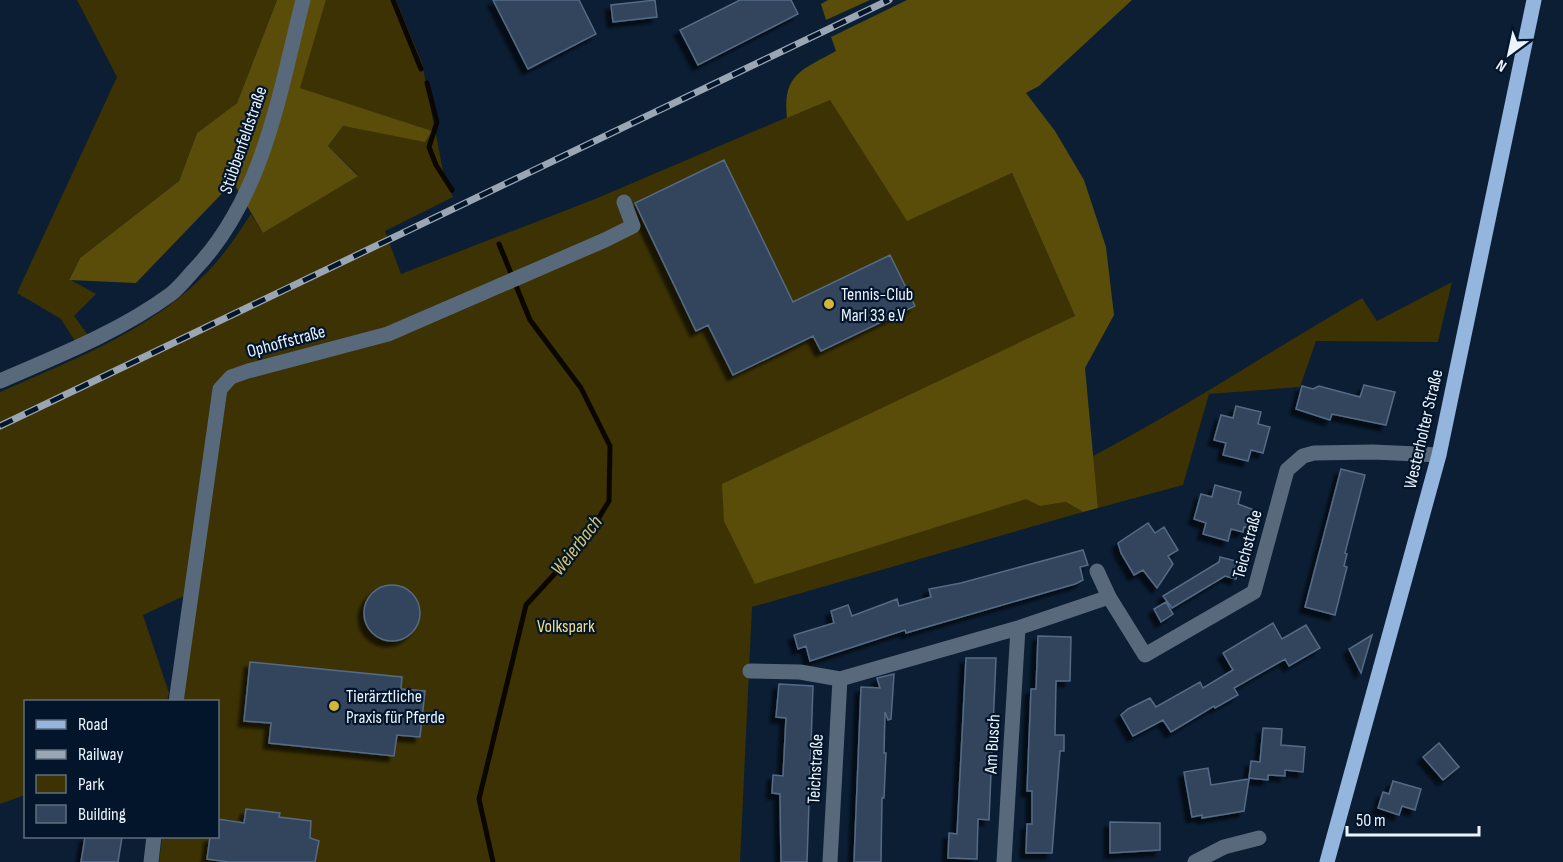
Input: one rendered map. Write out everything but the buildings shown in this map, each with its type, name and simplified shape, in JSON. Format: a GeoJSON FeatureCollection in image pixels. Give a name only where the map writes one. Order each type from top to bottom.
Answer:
{"type":"FeatureCollection","features":[{"type":"Feature","properties":{"kind":"main road","name":"Westerholter Straße"},"geometry":{"type":"LineString","coordinates":[[1328,862],[1438,455],[1534,0]]}},
{"type":"Feature","properties":{"kind":"street","name":"Stübbenfeldstraße"},"geometry":{"type":"LineString","coordinates":[[0,381],[93,341],[172,294],[207,258],[238,213],[256,173],[280,92],[303,0]]}},
{"type":"Feature","properties":{"kind":"street","name":"Ophoffstraße"},"geometry":{"type":"LineString","coordinates":[[176,700],[220,389],[231,377],[248,371],[387,334],[633,226],[624,202]]}},
{"type":"Feature","properties":{"kind":"street","name":"Teichstraße"},"geometry":{"type":"LineString","coordinates":[[1097,571],[1109,597],[1144,655],[1254,592],[1287,470],[1303,456],[1314,453],[1372,452],[1438,455]]}},
{"type":"Feature","properties":{"kind":"street"},"geometry":{"type":"LineString","coordinates":[[750,671],[800,672],[840,679],[1018,628],[1109,597]]}},
{"type":"Feature","properties":{"kind":"street","name":"Am Busch"},"geometry":{"type":"LineString","coordinates":[[1004,862],[1018,628]]}},
{"type":"Feature","properties":{"kind":"street","name":"Teichstraße"},"geometry":{"type":"LineString","coordinates":[[830,862],[840,679]]}},
{"type":"Feature","properties":{"kind":"street"},"geometry":{"type":"LineString","coordinates":[[151,862],[154,838]]}},
{"type":"Feature","properties":{"kind":"street"},"geometry":{"type":"LineString","coordinates":[[1195,862],[1224,847],[1259,838]]}},
{"type":"Feature","properties":{"kind":"green space"},"geometry":{"type":"Polygon","coordinates":[[[77,0],[277,0],[237,103],[197,133],[179,181],[80,258],[69,279],[96,294],[74,316],[88,335],[75,341],[61,319],[17,293],[117,77],[77,0]]]}},
{"type":"Feature","properties":{"kind":"green space","name":"Volkspark"},"geometry":{"type":"Polygon","coordinates":[[[326,0],[396,0],[422,63],[444,176],[453,197],[385,231],[401,274],[595,199],[830,99],[907,220],[1012,173],[1075,316],[755,584],[1027,498],[1040,506],[1066,502],[1083,512],[752,607],[740,862],[159,862],[162,838],[219,838],[219,700],[181,700],[228,387],[184,596],[143,615],[169,693],[167,700],[24,700],[24,795],[0,804],[0,392],[117,338],[172,303],[197,283],[219,259],[251,214],[263,233],[358,175],[328,146],[343,126],[425,141],[431,131],[299,88],[326,0]]]}},
{"type":"Feature","properties":{"kind":"green space"},"geometry":{"type":"Polygon","coordinates":[[[1452,282],[1438,342],[1316,341],[1300,387],[1209,394],[1183,485],[1098,508],[1093,456],[1362,298],[1377,321],[1452,282]]]}},
{"type":"Feature","properties":{"kind":"shaded area"},"geometry":{"type":"Polygon","coordinates":[[[277,0],[326,0],[300,88],[432,131],[425,142],[343,126],[328,146],[358,176],[263,233],[233,182],[136,283],[69,280],[80,258],[179,181],[197,133],[237,103],[277,0]]]}},
{"type":"Feature","properties":{"kind":"shaded area"},"geometry":{"type":"Polygon","coordinates":[[[828,0],[870,0],[826,20],[821,4],[828,0]]]}},
{"type":"Feature","properties":{"kind":"shaded area"},"geometry":{"type":"Polygon","coordinates":[[[907,0],[1132,0],[1039,86],[1026,93],[1055,131],[1084,180],[1106,247],[1114,315],[1085,368],[1098,508],[1083,512],[1066,502],[1040,506],[1026,499],[755,584],[724,521],[722,484],[1075,316],[1012,173],[907,221],[830,100],[787,118],[786,103],[791,82],[804,69],[836,51],[831,37],[907,0]]]}},
{"type":"Feature","properties":{"kind":"waterway","name":"Weierbach"},"geometry":{"type":"LineString","coordinates":[[393,0],[421,69]]}},
{"type":"Feature","properties":{"kind":"waterway","name":"Weierbach"},"geometry":{"type":"LineString","coordinates":[[427,83],[437,122],[429,147],[436,165],[452,190]]}},
{"type":"Feature","properties":{"kind":"waterway","name":"Weierbach"},"geometry":{"type":"LineString","coordinates":[[493,862],[479,799],[526,605],[584,542],[609,501],[610,446],[581,388],[530,320],[499,244]]}},
{"type":"Feature","properties":{"kind":"railway"},"geometry":{"type":"LineString","coordinates":[[0,426],[889,0]]}},
{"type":"Feature","properties":{"kind":"place","name":"Tennis-Club Marl 33 e.V"},"geometry":{"type":"Point","coordinates":[829,304]}},
{"type":"Feature","properties":{"kind":"place","name":"Tierärztliche Praxis für Pferde"},"geometry":{"type":"Point","coordinates":[334,706]}}]}
